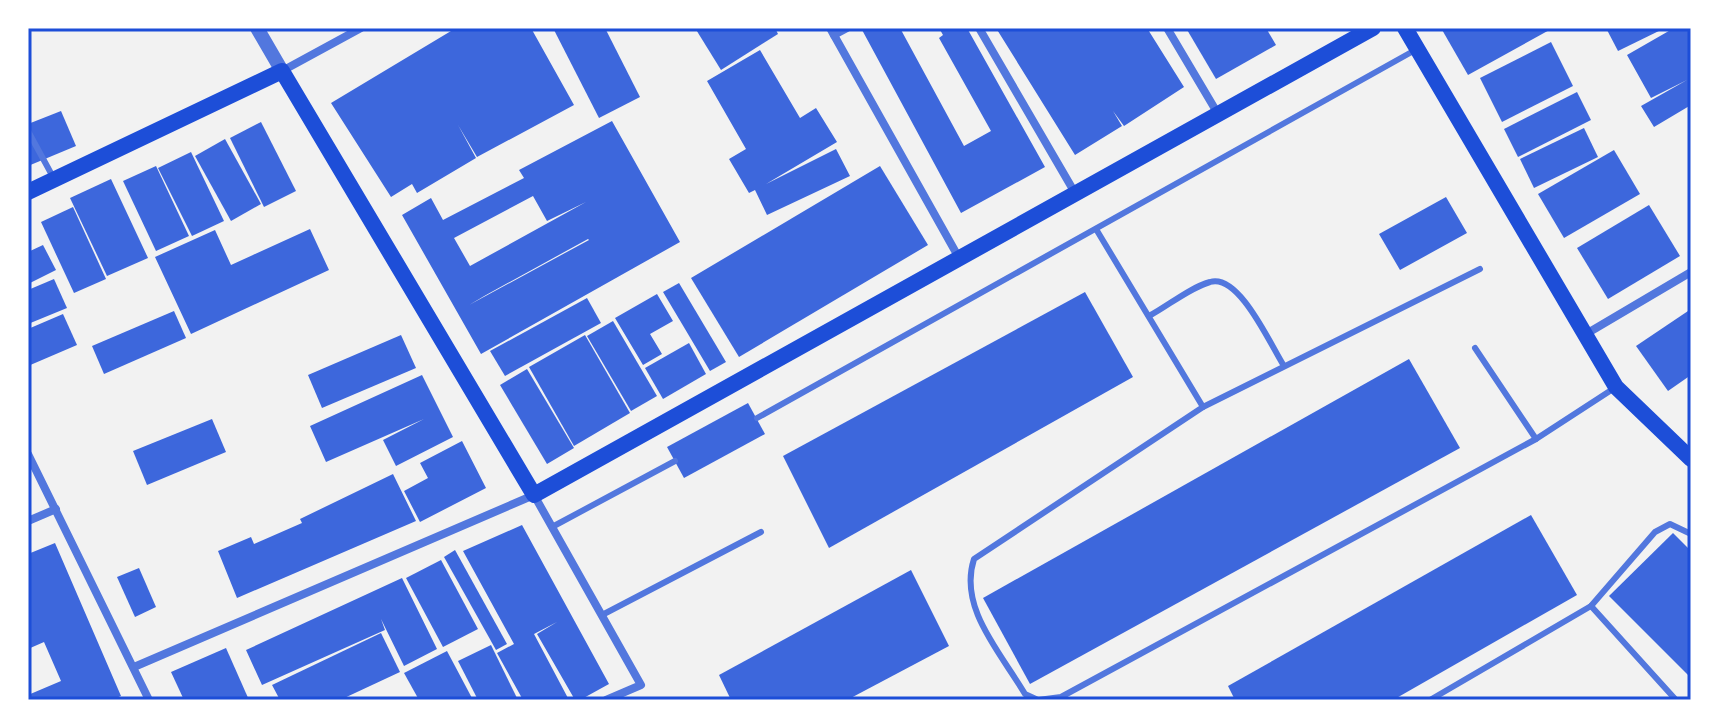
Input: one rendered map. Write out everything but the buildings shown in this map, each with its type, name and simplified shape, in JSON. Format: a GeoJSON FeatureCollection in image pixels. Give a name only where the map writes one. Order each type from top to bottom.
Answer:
{"type":"FeatureCollection","features":[{"type":"Feature","properties":{"kind":"main road"},"geometry":{"type":"LineString","coordinates":[[28,192],[282,71],[534,495],[1373,28]]}},
{"type":"Feature","properties":{"kind":"main road"},"geometry":{"type":"LineString","coordinates":[[1405,28],[1616,387],[1691,459]]}},
{"type":"Feature","properties":{"kind":"street"},"geometry":{"type":"LineString","coordinates":[[257,28],[282,71],[361,28]]}},
{"type":"Feature","properties":{"kind":"street"},"geometry":{"type":"LineString","coordinates":[[847,28],[832,31],[959,258]]}},
{"type":"Feature","properties":{"kind":"street"},"geometry":{"type":"LineString","coordinates":[[979,28],[1075,194]]}},
{"type":"Feature","properties":{"kind":"street"},"geometry":{"type":"LineString","coordinates":[[1167,28],[1218,114]]}},
{"type":"Feature","properties":{"kind":"street"},"geometry":{"type":"LineString","coordinates":[[1586,334],[1691,272]]}},
{"type":"Feature","properties":{"kind":"street"},"geometry":{"type":"LineString","coordinates":[[28,454],[149,700]]}},
{"type":"Feature","properties":{"kind":"street"},"geometry":{"type":"LineString","coordinates":[[134,667],[534,495],[641,685],[606,700]]}},
{"type":"Feature","properties":{"kind":"street"},"geometry":{"type":"LineString","coordinates":[[28,521],[56,509]]}},
{"type":"Feature","properties":{"kind":"lane"},"geometry":{"type":"LineString","coordinates":[[757,418],[1417,49]]}},
{"type":"Feature","properties":{"kind":"lane"},"geometry":{"type":"LineString","coordinates":[[28,131],[55,180]]}},
{"type":"Feature","properties":{"kind":"lane"},"geometry":{"type":"LineString","coordinates":[[1096,229],[1203,407]]}},
{"type":"Feature","properties":{"kind":"lane"},"geometry":{"type":"LineString","coordinates":[[1480,269],[1203,407],[974,559],[968,579],[973,608],[1025,694],[1038,700],[1061,697],[1536,439],[1616,387]]}},
{"type":"Feature","properties":{"kind":"lane"},"geometry":{"type":"LineString","coordinates":[[1149,316],[1210,282],[1224,282],[1237,290],[1284,366]]}},
{"type":"Feature","properties":{"kind":"lane"},"geometry":{"type":"LineString","coordinates":[[1475,348],[1536,439]]}},
{"type":"Feature","properties":{"kind":"lane"},"geometry":{"type":"LineString","coordinates":[[552,527],[675,461]]}},
{"type":"Feature","properties":{"kind":"lane"},"geometry":{"type":"LineString","coordinates":[[1430,700],[1591,606],[1655,532],[1670,524],[1691,534]]}},
{"type":"Feature","properties":{"kind":"lane"},"geometry":{"type":"LineString","coordinates":[[602,615],[761,532]]}},
{"type":"Feature","properties":{"kind":"lane"},"geometry":{"type":"LineString","coordinates":[[1591,606],[1676,700]]}}]}
